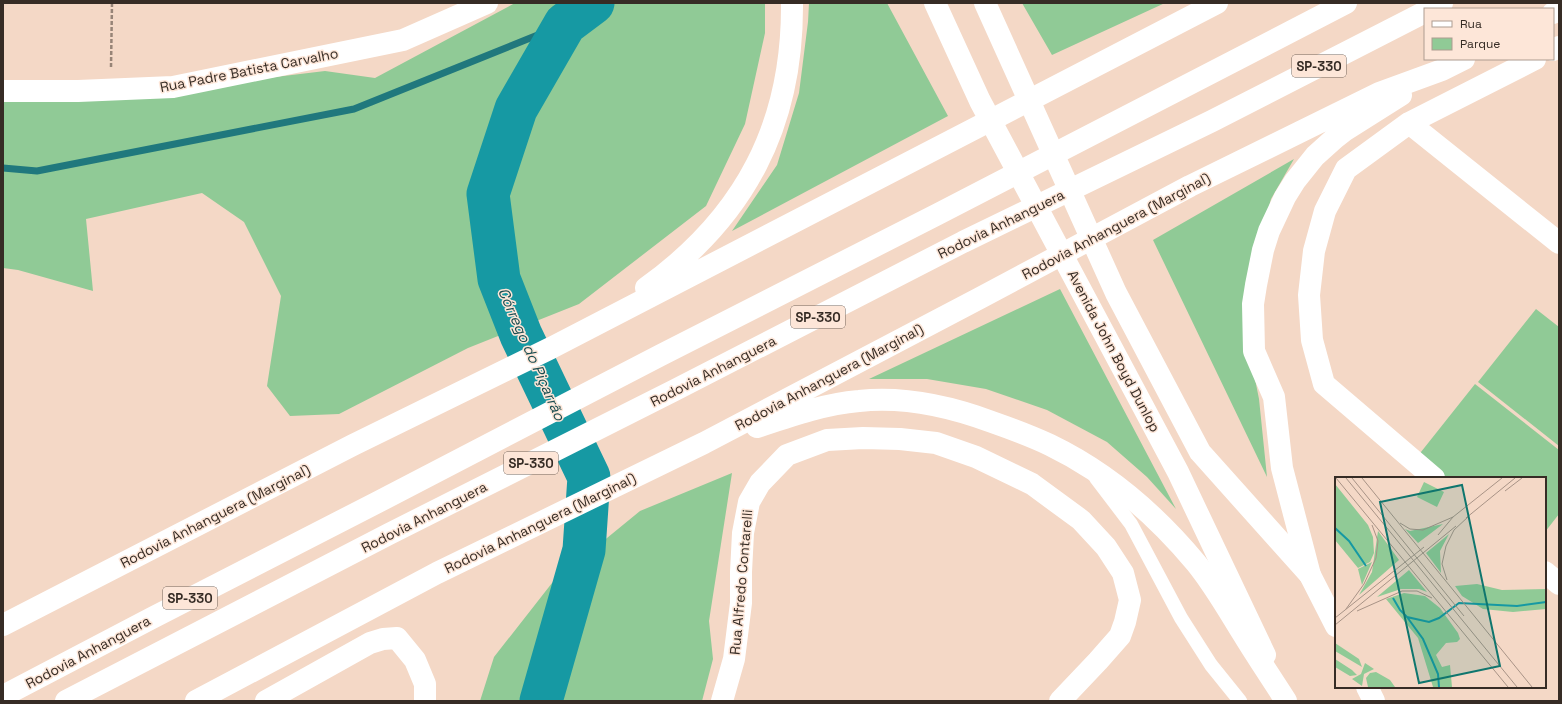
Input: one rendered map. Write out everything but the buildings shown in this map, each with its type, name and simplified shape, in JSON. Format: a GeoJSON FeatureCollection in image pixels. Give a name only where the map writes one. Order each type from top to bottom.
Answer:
{"type":"FeatureCollection","features":[{"type":"Feature","properties":{"kind":"main road","name":"Rua Padre Batista Carvalho"},"geometry":{"type":"LineString","coordinates":[[3,89],[111,90],[173,87],[403,40],[487,3]]}},
{"type":"Feature","properties":{"kind":"main road"},"geometry":{"type":"LineString","coordinates":[[589,328],[655,281],[681,260],[711,231],[727,212],[742,190],[764,149],[779,110],[785,85],[791,45],[792,3]]}},
{"type":"Feature","properties":{"kind":"main road","name":"Avenida John Boyd Dunlop"},"geometry":{"type":"LineString","coordinates":[[935,3],[980,101],[1178,472],[1287,701]]}},
{"type":"Feature","properties":{"kind":"main road","name":"Avenida John Boyd Dunlop"},"geometry":{"type":"LineString","coordinates":[[985,3],[1116,293],[1200,452],[1310,575],[1335,624]]}},
{"type":"Feature","properties":{"kind":"main road","name":"Rodovia Anhanguera (Marginal)"},"geometry":{"type":"LineString","coordinates":[[3,625],[353,445],[551,348],[1217,3]]}},
{"type":"Feature","properties":{"kind":"main road","name":"Rodovia Anhanguera"},"geometry":{"type":"LineString","coordinates":[[3,696],[661,355],[1346,3]]}},
{"type":"Feature","properties":{"kind":"main road"},"geometry":{"type":"LineString","coordinates":[[1432,8],[1442,3]]}},
{"type":"Feature","properties":{"kind":"main road","name":"Rodovia Anhanguera"},"geometry":{"type":"LineString","coordinates":[[66,701],[389,534],[673,391],[963,242],[1212,121],[1424,13]]}},
{"type":"Feature","properties":{"kind":"main road","name":"Rodovia Anhanguera (Marginal)"},"geometry":{"type":"LineString","coordinates":[[196,701],[436,573],[704,443],[1190,186],[1379,93],[1442,70],[1462,60]]}},
{"type":"Feature","properties":{"kind":"main road"},"geometry":{"type":"LineString","coordinates":[[1433,477],[1324,384],[1312,340],[1309,295],[1314,251],[1325,211],[1346,169],[1409,123],[1533,60]]}},
{"type":"Feature","properties":{"kind":"main road"},"geometry":{"type":"LineString","coordinates":[[1310,575],[1282,468],[1274,397],[1254,351],[1253,304],[1262,250],[1285,197],[1295,181],[1315,156],[1344,130],[1442,70]]}},
{"type":"Feature","properties":{"kind":"main road"},"geometry":{"type":"LineString","coordinates":[[1409,123],[1559,243]]}},
{"type":"Feature","properties":{"kind":"main road"},"geometry":{"type":"LineString","coordinates":[[704,443],[820,407],[860,401],[899,400],[944,406],[965,412],[1016,430],[1050,445],[1080,462],[1126,494],[1163,528],[1213,585],[1287,701]]}},
{"type":"Feature","properties":{"kind":"main road","name":"Rua Alfredo Contarelli"},"geometry":{"type":"LineString","coordinates":[[722,701],[734,659],[741,603],[743,533],[748,502],[760,483],[787,455],[826,440],[863,438],[936,443],[976,457],[1032,484],[1081,520],[1106,547],[1123,573],[1130,600],[1125,622],[1120,636],[1098,662],[1060,701]]}},
{"type":"Feature","properties":{"kind":"main road"},"geometry":{"type":"LineString","coordinates":[[1546,573],[1559,584]]}},
{"type":"Feature","properties":{"kind":"main road"},"geometry":{"type":"LineString","coordinates":[[266,701],[370,643],[383,639],[397,638],[415,660],[425,684],[426,701]]}},
{"type":"Feature","properties":{"kind":"main road"},"geometry":{"type":"LineString","coordinates":[[1368,688],[1374,701]]}},
{"type":"Feature","properties":{"kind":"lane"},"geometry":{"type":"LineString","coordinates":[[1080,462],[1094,476],[1131,524],[1181,618],[1211,665],[1240,701]]}},
{"type":"Feature","properties":{"kind":"path"},"geometry":{"type":"LineString","coordinates":[[111,90],[112,3]]}},
{"type":"Feature","properties":{"kind":"green space"},"geometry":{"type":"Polygon","coordinates":[[[515,3],[765,3],[765,33],[745,124],[706,206],[579,304],[468,348],[339,414],[290,416],[267,386],[281,296],[244,222],[202,193],[86,219],[93,291],[18,270],[3,268],[3,101],[267,78],[325,71],[375,78],[515,3]]]}},
{"type":"Feature","properties":{"kind":"green space"},"geometry":{"type":"Polygon","coordinates":[[[809,3],[887,3],[948,116],[732,231],[777,165],[799,93],[809,3]]]}},
{"type":"Feature","properties":{"kind":"green space"},"geometry":{"type":"Polygon","coordinates":[[[1022,3],[1165,3],[1052,55],[1022,3]]]}},
{"type":"Feature","properties":{"kind":"green space"},"geometry":{"type":"Polygon","coordinates":[[[1294,159],[1271,199],[1253,268],[1251,359],[1259,399],[1267,477],[1153,240],[1294,159]]]}},
{"type":"Feature","properties":{"kind":"green space"},"geometry":{"type":"Polygon","coordinates":[[[1060,289],[1176,509],[1147,477],[1107,442],[1047,410],[986,389],[927,379],[869,379],[1060,289]]]}},
{"type":"Feature","properties":{"kind":"green space"},"geometry":{"type":"Polygon","coordinates":[[[1536,309],[1559,327],[1559,446],[1478,382],[1536,309]]]}},
{"type":"Feature","properties":{"kind":"green space"},"geometry":{"type":"Polygon","coordinates":[[[1475,384],[1559,450],[1559,514],[1546,531],[1546,477],[1443,477],[1417,457],[1475,384]]]}},
{"type":"Feature","properties":{"kind":"green space"},"geometry":{"type":"Polygon","coordinates":[[[732,473],[709,621],[713,659],[702,701],[480,701],[494,657],[552,583],[640,511],[732,473]]]}},
{"type":"Feature","properties":{"kind":"waterway","name":"Córrego do Piçarrão"},"geometry":{"type":"LineString","coordinates":[[541,701],[584,550],[589,477],[521,335],[499,279],[488,194],[516,109],[565,24],[593,3]]}},
{"type":"Feature","properties":{"kind":"waterway"},"geometry":{"type":"LineString","coordinates":[[3,168],[37,171],[354,109],[565,24]]}}]}
